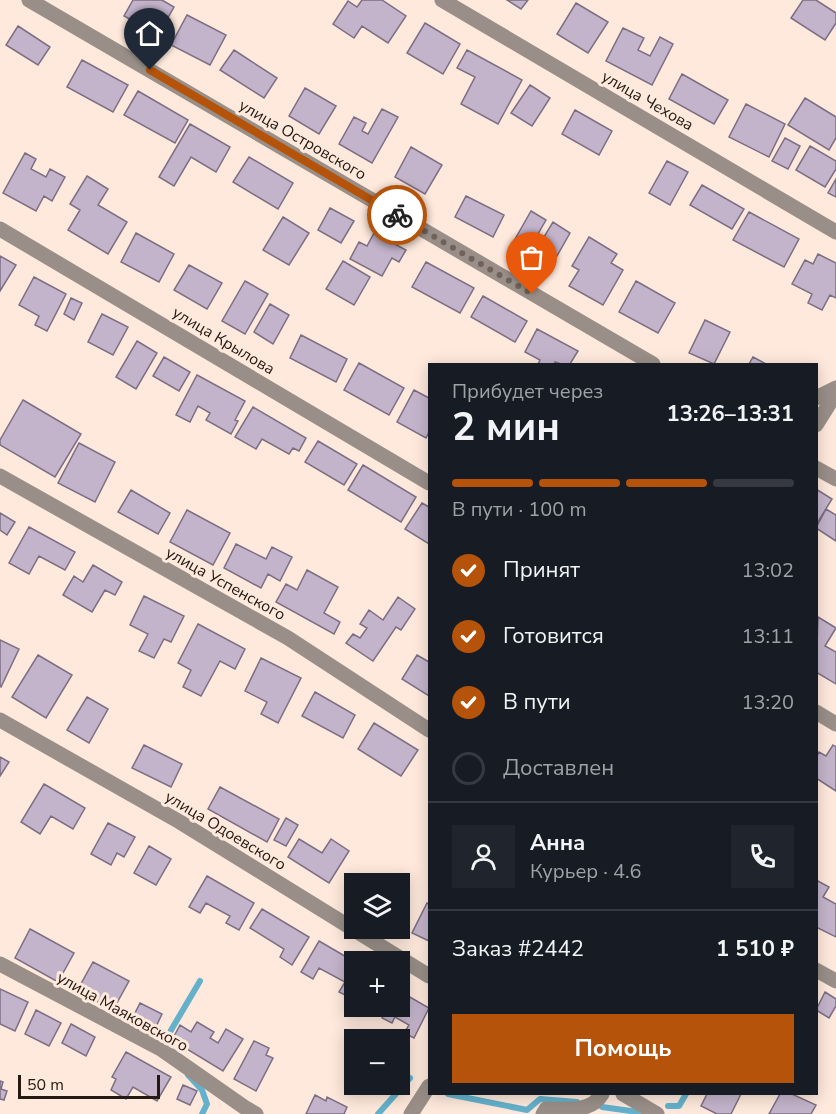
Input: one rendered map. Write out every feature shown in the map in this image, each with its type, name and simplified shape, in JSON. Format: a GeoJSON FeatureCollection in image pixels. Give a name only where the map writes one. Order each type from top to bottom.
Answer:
{"type":"FeatureCollection","features":[{"type":"Feature","properties":{"kind":"street","name":"улица Островского"},"geometry":{"type":"LineString","coordinates":[[29,0],[651,363]]}},
{"type":"Feature","properties":{"kind":"street","name":"улица Чехова"},"geometry":{"type":"LineString","coordinates":[[442,0],[836,232]]}},
{"type":"Feature","properties":{"kind":"street","name":"улица Крылова"},"geometry":{"type":"LineString","coordinates":[[0,229],[428,482]]}},
{"type":"Feature","properties":{"kind":"street"},"geometry":{"type":"LineString","coordinates":[[818,397],[836,390]]}},
{"type":"Feature","properties":{"kind":"street"},"geometry":{"type":"LineString","coordinates":[[818,422],[836,390]]}},
{"type":"Feature","properties":{"kind":"street"},"geometry":{"type":"LineString","coordinates":[[818,469],[836,479]]}},
{"type":"Feature","properties":{"kind":"street","name":"улица Успенского"},"geometry":{"type":"LineString","coordinates":[[0,476],[288,638],[428,729]]}},
{"type":"Feature","properties":{"kind":"street"},"geometry":{"type":"LineString","coordinates":[[818,713],[836,723]]}},
{"type":"Feature","properties":{"kind":"street","name":"улица Одоевского"},"geometry":{"type":"LineString","coordinates":[[0,720],[180,822],[428,975]]}},
{"type":"Feature","properties":{"kind":"street","name":"улица Маяковского"},"geometry":{"type":"LineString","coordinates":[[0,964],[161,1049],[256,1114]]}},
{"type":"Feature","properties":{"kind":"street"},"geometry":{"type":"LineString","coordinates":[[818,971],[836,981]]}},
{"type":"Feature","properties":{"kind":"street"},"geometry":{"type":"LineString","coordinates":[[411,1114],[428,1088]]}},
{"type":"Feature","properties":{"kind":"street"},"geometry":{"type":"LineString","coordinates":[[543,1114],[546,1108],[584,1109],[602,1095]]}},
{"type":"Feature","properties":{"kind":"street"},"geometry":{"type":"LineString","coordinates":[[625,1095],[657,1114]]}},
{"type":"Feature","properties":{"kind":"building"},"geometry":{"type":"Polygon","coordinates":[[[133,0],[162,0],[174,7],[158,35],[124,16],[133,0]]]}},
{"type":"Feature","properties":{"kind":"building"},"geometry":{"type":"Polygon","coordinates":[[[362,0],[382,0],[406,16],[388,43],[362,26],[354,38],[333,24],[348,1],[357,7],[362,0]]]}},
{"type":"Feature","properties":{"kind":"building"},"geometry":{"type":"Polygon","coordinates":[[[507,0],[528,0],[521,9],[507,0]]]}},
{"type":"Feature","properties":{"kind":"building"},"geometry":{"type":"Polygon","coordinates":[[[803,0],[816,0],[836,13],[836,23],[825,40],[791,18],[803,0]]]}},
{"type":"Feature","properties":{"kind":"building"},"geometry":{"type":"Polygon","coordinates":[[[576,3],[608,22],[588,53],[557,34],[576,3]]]}},
{"type":"Feature","properties":{"kind":"building"},"geometry":{"type":"Polygon","coordinates":[[[187,15],[226,35],[210,65],[171,45],[187,15]]]}},
{"type":"Feature","properties":{"kind":"building"},"geometry":{"type":"Polygon","coordinates":[[[425,23],[460,44],[443,74],[407,53],[425,23]]]}},
{"type":"Feature","properties":{"kind":"building"},"geometry":{"type":"Polygon","coordinates":[[[18,26],[50,47],[38,65],[6,45],[18,26]]]}},
{"type":"Feature","properties":{"kind":"building"},"geometry":{"type":"Polygon","coordinates":[[[623,28],[644,38],[638,50],[650,56],[660,37],[673,44],[652,85],[606,61],[623,28]]]}},
{"type":"Feature","properties":{"kind":"building"},"geometry":{"type":"Polygon","coordinates":[[[234,50],[277,78],[264,98],[220,70],[234,50]]]}},
{"type":"Feature","properties":{"kind":"building"},"geometry":{"type":"Polygon","coordinates":[[[467,50],[522,80],[498,124],[461,104],[475,77],[457,68],[467,50]]]}},
{"type":"Feature","properties":{"kind":"building"},"geometry":{"type":"Polygon","coordinates":[[[82,60],[128,85],[113,112],[67,87],[82,60]]]}},
{"type":"Feature","properties":{"kind":"building"},"geometry":{"type":"Polygon","coordinates":[[[682,74],[728,100],[714,124],[669,99],[682,74]]]}},
{"type":"Feature","properties":{"kind":"building"},"geometry":{"type":"Polygon","coordinates":[[[530,85],[550,98],[532,126],[511,113],[530,85]]]}},
{"type":"Feature","properties":{"kind":"building"},"geometry":{"type":"Polygon","coordinates":[[[305,88],[336,106],[319,134],[289,116],[305,88]]]}},
{"type":"Feature","properties":{"kind":"building"},"geometry":{"type":"Polygon","coordinates":[[[138,91],[188,120],[175,143],[124,115],[138,91]]]}},
{"type":"Feature","properties":{"kind":"building"},"geometry":{"type":"Polygon","coordinates":[[[805,98],[836,117],[836,138],[829,150],[788,125],[805,98]]]}},
{"type":"Feature","properties":{"kind":"building"},"geometry":{"type":"Polygon","coordinates":[[[746,104],[785,124],[769,157],[729,137],[746,104]]]}},
{"type":"Feature","properties":{"kind":"building"},"geometry":{"type":"Polygon","coordinates":[[[382,109],[398,117],[372,163],[339,144],[354,117],[366,123],[362,131],[368,134],[382,109]]]}},
{"type":"Feature","properties":{"kind":"building"},"geometry":{"type":"Polygon","coordinates":[[[575,110],[612,131],[599,155],[562,134],[575,110]]]}},
{"type":"Feature","properties":{"kind":"building"},"geometry":{"type":"Polygon","coordinates":[[[190,124],[230,147],[216,172],[191,157],[174,186],[159,177],[190,124]]]}},
{"type":"Feature","properties":{"kind":"building"},"geometry":{"type":"Polygon","coordinates":[[[785,138],[800,146],[788,169],[772,161],[785,138]]]}},
{"type":"Feature","properties":{"kind":"building"},"geometry":{"type":"Polygon","coordinates":[[[810,146],[836,161],[836,169],[825,187],[796,170],[810,146]]]}},
{"type":"Feature","properties":{"kind":"building"},"geometry":{"type":"Polygon","coordinates":[[[411,147],[442,165],[425,194],[395,177],[411,147]]]}},
{"type":"Feature","properties":{"kind":"building"},"geometry":{"type":"Polygon","coordinates":[[[25,153],[36,159],[31,169],[46,177],[50,169],[65,177],[52,201],[44,196],[36,211],[3,193],[25,153]]]}},
{"type":"Feature","properties":{"kind":"building"},"geometry":{"type":"Polygon","coordinates":[[[249,157],[293,183],[278,209],[233,182],[249,157]]]}},
{"type":"Feature","properties":{"kind":"building"},"geometry":{"type":"Polygon","coordinates":[[[667,161],[688,172],[670,205],[649,193],[667,161]]]}},
{"type":"Feature","properties":{"kind":"building"},"geometry":{"type":"Polygon","coordinates":[[[87,176],[108,189],[98,205],[127,222],[108,254],[68,230],[80,210],[70,204],[87,176]]]}},
{"type":"Feature","properties":{"kind":"building"},"geometry":{"type":"Polygon","coordinates":[[[836,179],[836,197],[828,193],[836,179]]]}},
{"type":"Feature","properties":{"kind":"building"},"geometry":{"type":"Polygon","coordinates":[[[702,185],[744,209],[732,229],[690,205],[702,185]]]}},
{"type":"Feature","properties":{"kind":"building"},"geometry":{"type":"Polygon","coordinates":[[[466,196],[504,215],[493,237],[455,217],[466,196]]]}},
{"type":"Feature","properties":{"kind":"building"},"geometry":{"type":"Polygon","coordinates":[[[330,208],[354,221],[341,243],[318,230],[330,208]]]}},
{"type":"Feature","properties":{"kind":"building"},"geometry":{"type":"Polygon","coordinates":[[[531,211],[546,220],[538,234],[544,237],[553,222],[570,233],[549,270],[510,248],[531,211]]]}},
{"type":"Feature","properties":{"kind":"building"},"geometry":{"type":"Polygon","coordinates":[[[749,212],[799,239],[784,267],[733,240],[749,212]]]}},
{"type":"Feature","properties":{"kind":"building"},"geometry":{"type":"Polygon","coordinates":[[[283,217],[309,233],[289,265],[263,250],[283,217]]]}},
{"type":"Feature","properties":{"kind":"building"},"geometry":{"type":"Polygon","coordinates":[[[136,233],[174,254],[159,282],[121,262],[136,233]]]}},
{"type":"Feature","properties":{"kind":"building"},"geometry":{"type":"Polygon","coordinates":[[[374,233],[406,250],[399,262],[392,258],[382,276],[350,259],[359,242],[367,246],[374,233]]]}},
{"type":"Feature","properties":{"kind":"building"},"geometry":{"type":"Polygon","coordinates":[[[589,237],[617,254],[611,263],[623,270],[603,305],[569,286],[579,270],[572,266],[589,237]]]}},
{"type":"Feature","properties":{"kind":"building"},"geometry":{"type":"Polygon","coordinates":[[[818,254],[836,263],[836,298],[830,295],[822,310],[808,303],[812,294],[792,284],[805,260],[813,264],[818,254]]]}},
{"type":"Feature","properties":{"kind":"building"},"geometry":{"type":"Polygon","coordinates":[[[0,256],[16,265],[0,291],[0,256]]]}},
{"type":"Feature","properties":{"kind":"building"},"geometry":{"type":"Polygon","coordinates":[[[343,261],[370,277],[354,305],[326,289],[343,261]]]}},
{"type":"Feature","properties":{"kind":"building"},"geometry":{"type":"Polygon","coordinates":[[[426,262],[474,288],[460,313],[412,287],[426,262]]]}},
{"type":"Feature","properties":{"kind":"building"},"geometry":{"type":"Polygon","coordinates":[[[189,265],[222,283],[207,309],[174,290],[189,265]]]}},
{"type":"Feature","properties":{"kind":"building"},"geometry":{"type":"Polygon","coordinates":[[[34,277],[66,294],[47,331],[35,325],[39,316],[19,305],[34,277]]]}},
{"type":"Feature","properties":{"kind":"building"},"geometry":{"type":"Polygon","coordinates":[[[245,281],[268,294],[245,334],[222,321],[245,281]]]}},
{"type":"Feature","properties":{"kind":"building"},"geometry":{"type":"Polygon","coordinates":[[[636,281],[675,303],[658,333],[619,312],[636,281]]]}},
{"type":"Feature","properties":{"kind":"building"},"geometry":{"type":"Polygon","coordinates":[[[483,296],[527,321],[515,342],[471,317],[483,296]]]}},
{"type":"Feature","properties":{"kind":"building"},"geometry":{"type":"Polygon","coordinates":[[[71,298],[82,303],[74,320],[64,314],[71,298]]]}},
{"type":"Feature","properties":{"kind":"building"},"geometry":{"type":"Polygon","coordinates":[[[270,304],[289,315],[273,344],[254,332],[270,304]]]}},
{"type":"Feature","properties":{"kind":"building"},"geometry":{"type":"Polygon","coordinates":[[[102,314],[128,327],[113,355],[88,342],[102,314]]]}},
{"type":"Feature","properties":{"kind":"building"},"geometry":{"type":"Polygon","coordinates":[[[705,320],[730,332],[714,363],[689,353],[705,320]]]}},
{"type":"Feature","properties":{"kind":"building"},"geometry":{"type":"Polygon","coordinates":[[[537,329],[578,351],[571,363],[538,363],[540,360],[525,352],[537,329]]]}},
{"type":"Feature","properties":{"kind":"building"},"geometry":{"type":"Polygon","coordinates":[[[301,335],[347,359],[336,382],[290,358],[301,335]]]}},
{"type":"Feature","properties":{"kind":"building"},"geometry":{"type":"Polygon","coordinates":[[[137,341],[157,353],[136,389],[116,377],[137,341]]]}},
{"type":"Feature","properties":{"kind":"building"},"geometry":{"type":"Polygon","coordinates":[[[164,357],[190,372],[179,391],[153,376],[164,357]]]}},
{"type":"Feature","properties":{"kind":"building"},"geometry":{"type":"Polygon","coordinates":[[[753,357],[764,363],[750,363],[753,357]]]}},
{"type":"Feature","properties":{"kind":"building"},"geometry":{"type":"Polygon","coordinates":[[[359,363],[404,388],[389,415],[344,390],[359,363]]]}},
{"type":"Feature","properties":{"kind":"building"},"geometry":{"type":"Polygon","coordinates":[[[197,375],[245,401],[231,434],[206,420],[210,413],[198,406],[190,422],[176,415],[197,375]]]}},
{"type":"Feature","properties":{"kind":"building"},"geometry":{"type":"Polygon","coordinates":[[[414,390],[428,397],[428,434],[426,438],[397,422],[414,390]]]}},
{"type":"Feature","properties":{"kind":"building"},"geometry":{"type":"Polygon","coordinates":[[[23,400],[81,434],[55,477],[0,445],[0,440],[23,400]]]}},
{"type":"Feature","properties":{"kind":"building"},"geometry":{"type":"Polygon","coordinates":[[[253,407],[306,438],[299,451],[293,448],[289,454],[262,439],[256,449],[235,437],[253,407]]]}},
{"type":"Feature","properties":{"kind":"building"},"geometry":{"type":"Polygon","coordinates":[[[318,441],[357,464],[344,485],[305,462],[318,441]]]}},
{"type":"Feature","properties":{"kind":"building"},"geometry":{"type":"Polygon","coordinates":[[[79,443],[115,462],[95,502],[58,483],[79,443]]]}},
{"type":"Feature","properties":{"kind":"building"},"geometry":{"type":"Polygon","coordinates":[[[363,465],[416,497],[401,522],[348,490],[363,465]]]}},
{"type":"Feature","properties":{"kind":"building"},"geometry":{"type":"Polygon","coordinates":[[[131,490],[170,513],[158,534],[118,512],[131,490]]]}},
{"type":"Feature","properties":{"kind":"building"},"geometry":{"type":"Polygon","coordinates":[[[818,490],[832,499],[818,522],[818,490]]]}},
{"type":"Feature","properties":{"kind":"building"},"geometry":{"type":"Polygon","coordinates":[[[422,503],[428,506],[428,543],[405,529],[422,503]]]}},
{"type":"Feature","properties":{"kind":"building"},"geometry":{"type":"Polygon","coordinates":[[[826,509],[836,515],[836,541],[818,529],[818,524],[826,509]]]}},
{"type":"Feature","properties":{"kind":"building"},"geometry":{"type":"Polygon","coordinates":[[[187,510],[230,533],[213,565],[170,542],[187,510]]]}},
{"type":"Feature","properties":{"kind":"building"},"geometry":{"type":"Polygon","coordinates":[[[0,513],[15,522],[7,535],[0,530],[0,513]]]}},
{"type":"Feature","properties":{"kind":"building"},"geometry":{"type":"Polygon","coordinates":[[[29,527],[75,552],[65,570],[39,556],[29,574],[9,563],[29,527]]]}},
{"type":"Feature","properties":{"kind":"building"},"geometry":{"type":"Polygon","coordinates":[[[236,544],[266,559],[272,547],[292,557],[280,581],[268,574],[261,588],[224,568],[236,544]]]}},
{"type":"Feature","properties":{"kind":"building"},"geometry":{"type":"Polygon","coordinates":[[[93,565],[122,582],[115,595],[105,590],[92,612],[63,595],[74,576],[83,582],[93,565]]]}},
{"type":"Feature","properties":{"kind":"building"},"geometry":{"type":"Polygon","coordinates":[[[307,570],[338,587],[324,613],[340,622],[334,634],[276,602],[286,584],[297,590],[307,570]]]}},
{"type":"Feature","properties":{"kind":"building"},"geometry":{"type":"Polygon","coordinates":[[[144,596],[184,616],[171,642],[164,639],[154,658],[139,651],[148,634],[130,625],[144,596]]]}},
{"type":"Feature","properties":{"kind":"building"},"geometry":{"type":"Polygon","coordinates":[[[398,597],[415,609],[401,630],[396,627],[373,661],[346,643],[353,634],[360,638],[367,628],[360,624],[369,610],[383,620],[398,597]]]}},
{"type":"Feature","properties":{"kind":"building"},"geometry":{"type":"Polygon","coordinates":[[[818,617],[836,628],[825,646],[836,652],[836,684],[818,673],[818,617]]]}},
{"type":"Feature","properties":{"kind":"building"},"geometry":{"type":"Polygon","coordinates":[[[198,624],[245,649],[235,669],[220,661],[201,696],[183,687],[191,670],[178,663],[198,624]]]}},
{"type":"Feature","properties":{"kind":"building"},"geometry":{"type":"Polygon","coordinates":[[[0,640],[19,649],[1,687],[0,686],[0,640]]]}},
{"type":"Feature","properties":{"kind":"building"},"geometry":{"type":"Polygon","coordinates":[[[38,655],[72,675],[46,718],[12,697],[38,655]]]}},
{"type":"Feature","properties":{"kind":"building"},"geometry":{"type":"Polygon","coordinates":[[[417,655],[428,661],[428,695],[402,679],[417,655]]]}},
{"type":"Feature","properties":{"kind":"building"},"geometry":{"type":"Polygon","coordinates":[[[261,658],[301,678],[278,723],[261,714],[267,702],[245,691],[261,658]]]}},
{"type":"Feature","properties":{"kind":"building"},"geometry":{"type":"Polygon","coordinates":[[[315,692],[355,715],[343,738],[302,716],[315,692]]]}},
{"type":"Feature","properties":{"kind":"building"},"geometry":{"type":"Polygon","coordinates":[[[87,697],[108,709],[89,743],[67,730],[87,697]]]}},
{"type":"Feature","properties":{"kind":"building"},"geometry":{"type":"Polygon","coordinates":[[[374,723],[418,750],[401,776],[358,749],[374,723]]]}},
{"type":"Feature","properties":{"kind":"building"},"geometry":{"type":"Polygon","coordinates":[[[144,745],[182,764],[171,787],[132,768],[144,745]]]}},
{"type":"Feature","properties":{"kind":"building"},"geometry":{"type":"Polygon","coordinates":[[[833,745],[836,747],[836,791],[818,779],[818,754],[819,752],[826,756],[833,745]]]}},
{"type":"Feature","properties":{"kind":"building"},"geometry":{"type":"Polygon","coordinates":[[[0,757],[9,762],[0,776],[0,757]]]}},
{"type":"Feature","properties":{"kind":"building"},"geometry":{"type":"Polygon","coordinates":[[[44,784],[85,808],[73,829],[51,816],[40,834],[21,822],[44,784]]]}},
{"type":"Feature","properties":{"kind":"building"},"geometry":{"type":"Polygon","coordinates":[[[220,787],[279,819],[267,842],[208,809],[220,787]]]}},
{"type":"Feature","properties":{"kind":"building"},"geometry":{"type":"Polygon","coordinates":[[[286,818],[298,825],[286,846],[274,840],[286,818]]]}},
{"type":"Feature","properties":{"kind":"building"},"geometry":{"type":"Polygon","coordinates":[[[108,823],[135,837],[124,857],[117,853],[111,865],[91,854],[108,823]]]}},
{"type":"Feature","properties":{"kind":"building"},"geometry":{"type":"Polygon","coordinates":[[[299,839],[322,853],[331,839],[349,851],[329,883],[288,857],[299,839]]]}},
{"type":"Feature","properties":{"kind":"building"},"geometry":{"type":"Polygon","coordinates":[[[149,846],[171,859],[156,885],[134,873],[149,846]]]}},
{"type":"Feature","properties":{"kind":"building"},"geometry":{"type":"Polygon","coordinates":[[[207,876],[254,903],[239,930],[226,923],[230,916],[206,903],[200,913],[189,907],[207,876]]]}},
{"type":"Feature","properties":{"kind":"building"},"geometry":{"type":"Polygon","coordinates":[[[818,881],[829,887],[823,897],[836,904],[836,937],[818,928],[818,881]]]}},
{"type":"Feature","properties":{"kind":"building"},"geometry":{"type":"Polygon","coordinates":[[[427,903],[428,904],[428,941],[412,933],[427,903]]]}},
{"type":"Feature","properties":{"kind":"building"},"geometry":{"type":"Polygon","coordinates":[[[262,909],[309,937],[292,965],[280,957],[284,949],[250,928],[262,909]]]}},
{"type":"Feature","properties":{"kind":"building"},"geometry":{"type":"Polygon","coordinates":[[[30,929],[74,953],[58,982],[15,958],[30,929]]]}},
{"type":"Feature","properties":{"kind":"building"},"geometry":{"type":"Polygon","coordinates":[[[319,941],[344,956],[344,981],[319,968],[313,979],[301,972],[319,941]]]}},
{"type":"Feature","properties":{"kind":"building"},"geometry":{"type":"Polygon","coordinates":[[[93,962],[129,981],[113,1010],[77,991],[93,962]]]}},
{"type":"Feature","properties":{"kind":"building"},"geometry":{"type":"Polygon","coordinates":[[[344,984],[344,994],[339,992],[344,984]]]}},
{"type":"Feature","properties":{"kind":"building"},"geometry":{"type":"Polygon","coordinates":[[[0,989],[28,1002],[15,1031],[0,1024],[0,989]]]}},
{"type":"Feature","properties":{"kind":"building"},"geometry":{"type":"Polygon","coordinates":[[[825,992],[836,999],[836,1006],[829,1018],[818,1011],[825,992]]]}},
{"type":"Feature","properties":{"kind":"building"},"geometry":{"type":"Polygon","coordinates":[[[410,997],[428,1007],[428,1010],[414,1038],[410,1036],[410,1029],[406,1029],[409,1025],[395,1017],[410,1017],[410,997]]]}},
{"type":"Feature","properties":{"kind":"building"},"geometry":{"type":"Polygon","coordinates":[[[140,1003],[162,1014],[154,1031],[132,1019],[140,1003]]]}},
{"type":"Feature","properties":{"kind":"building"},"geometry":{"type":"Polygon","coordinates":[[[36,1010],[61,1023],[49,1046],[25,1034],[36,1010]]]}},
{"type":"Feature","properties":{"kind":"building"},"geometry":{"type":"Polygon","coordinates":[[[382,1017],[395,1017],[392,1023],[382,1017]]]}},
{"type":"Feature","properties":{"kind":"building"},"geometry":{"type":"Polygon","coordinates":[[[197,1022],[214,1032],[210,1038],[218,1043],[226,1029],[243,1039],[223,1071],[172,1040],[180,1025],[191,1032],[197,1022]]]}},
{"type":"Feature","properties":{"kind":"building"},"geometry":{"type":"Polygon","coordinates":[[[71,1024],[95,1037],[86,1056],[62,1043],[71,1024]]]}},
{"type":"Feature","properties":{"kind":"building"},"geometry":{"type":"Polygon","coordinates":[[[254,1041],[269,1048],[266,1055],[273,1058],[256,1091],[234,1079],[254,1041]]]}},
{"type":"Feature","properties":{"kind":"building"},"geometry":{"type":"Polygon","coordinates":[[[126,1052],[171,1077],[157,1101],[133,1087],[126,1099],[111,1090],[116,1079],[112,1077],[126,1052]]]}},
{"type":"Feature","properties":{"kind":"building"},"geometry":{"type":"Polygon","coordinates":[[[0,1081],[3,1082],[1,1089],[7,1091],[4,1100],[0,1099],[0,1081]]]}},
{"type":"Feature","properties":{"kind":"building"},"geometry":{"type":"Polygon","coordinates":[[[183,1085],[197,1091],[190,1105],[177,1099],[183,1085]]]}},
{"type":"Feature","properties":{"kind":"building"},"geometry":{"type":"Polygon","coordinates":[[[315,1095],[326,1101],[327,1097],[347,1107],[344,1114],[306,1114],[315,1095]]]}},
{"type":"Feature","properties":{"kind":"building"},"geometry":{"type":"Polygon","coordinates":[[[706,1095],[740,1095],[731,1114],[717,1114],[701,1106],[706,1095]]]}},
{"type":"Feature","properties":{"kind":"building"},"geometry":{"type":"Polygon","coordinates":[[[779,1095],[794,1095],[816,1105],[811,1114],[769,1114],[779,1095]]]}},
{"type":"Feature","properties":{"kind":"waterway"},"geometry":{"type":"LineString","coordinates":[[167,1037],[200,981]]}},
{"type":"Feature","properties":{"kind":"waterway"},"geometry":{"type":"LineString","coordinates":[[188,1075],[202,1090],[207,1104],[202,1114]]}},
{"type":"Feature","properties":{"kind":"waterway"},"geometry":{"type":"LineString","coordinates":[[378,1114],[395,1095]]}},
{"type":"Feature","properties":{"kind":"waterway"},"geometry":{"type":"LineString","coordinates":[[453,1095],[527,1110],[540,1099],[577,1102]]}},
{"type":"Feature","properties":{"kind":"waterway"},"geometry":{"type":"LineString","coordinates":[[668,1106],[679,1106],[685,1095]]}},
{"type":"Feature","properties":{"kind":"waterway"},"geometry":{"type":"LineString","coordinates":[[602,1107],[642,1114]]}},
{"type":"Feature","properties":{"kind":"way so far"},"geometry":{"type":"LineString","coordinates":[[397,215],[532,294]]}},
{"type":"Feature","properties":{"kind":"route"},"geometry":{"type":"LineString","coordinates":[[150,70],[397,215]]}}]}
